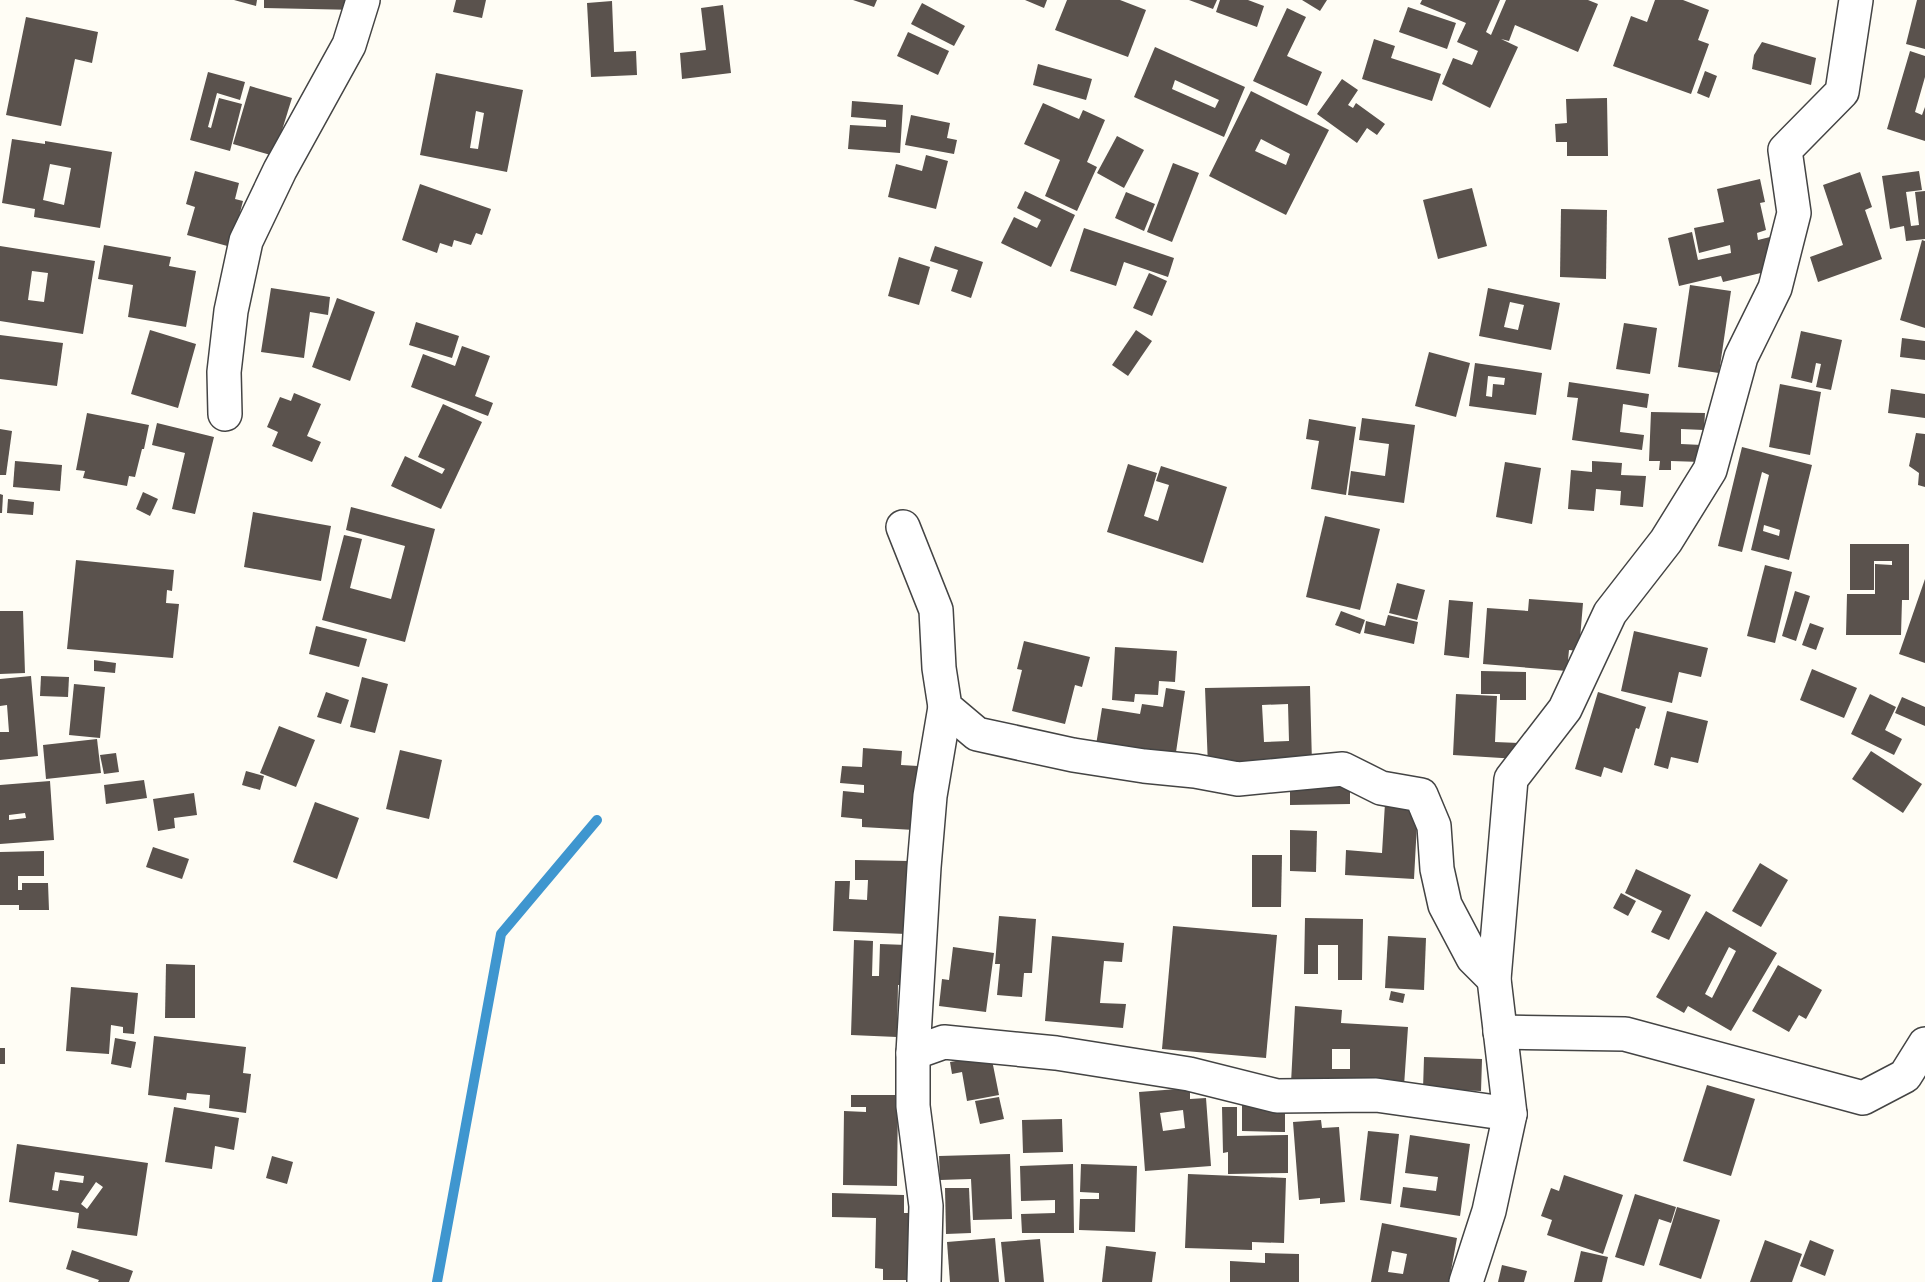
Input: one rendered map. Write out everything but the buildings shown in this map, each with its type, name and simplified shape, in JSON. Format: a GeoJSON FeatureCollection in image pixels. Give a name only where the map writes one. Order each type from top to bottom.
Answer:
{"type":"FeatureCollection","features":[{"type":"Feature","properties":{"kind":"street"},"geometry":{"type":"LineString","coordinates":[[225,414],[224,372],[231,311],[246,241],[295,143],[350,45],[363,0]]}},
{"type":"Feature","properties":{"kind":"street"},"geometry":{"type":"LineString","coordinates":[[1466,1282],[1489,1211],[1510,1114],[1494,979],[1511,779],[1564,709],[1610,613],[1666,541],[1710,470],[1742,357],[1775,288],[1794,213],[1785,150],[1842,92],[1856,0]]}},
{"type":"Feature","properties":{"kind":"street"},"geometry":{"type":"LineString","coordinates":[[903,527],[936,610],[939,668],[945,707],[930,796],[913,1053],[913,1106],[926,1206],[924,1282]]}},
{"type":"Feature","properties":{"kind":"street"},"geometry":{"type":"LineString","coordinates":[[945,707],[977,734],[1073,755],[1238,779],[1343,769],[1381,788],[1421,795],[1434,826],[1437,869],[1445,906],[1473,957],[1494,979]]}},
{"type":"Feature","properties":{"kind":"street"},"geometry":{"type":"LineString","coordinates":[[1500,1032],[1625,1034],[1863,1098],[1905,1076],[1925,1044]]}},
{"type":"Feature","properties":{"kind":"street"},"geometry":{"type":"LineString","coordinates":[[913,1053],[944,1042],[1044,1052],[1189,1074],[1277,1096],[1376,1095],[1510,1114]]}},
{"type":"Feature","properties":{"kind":"waterway"},"geometry":{"type":"LineString","coordinates":[[437,1282],[501,934],[597,820]]}}]}
